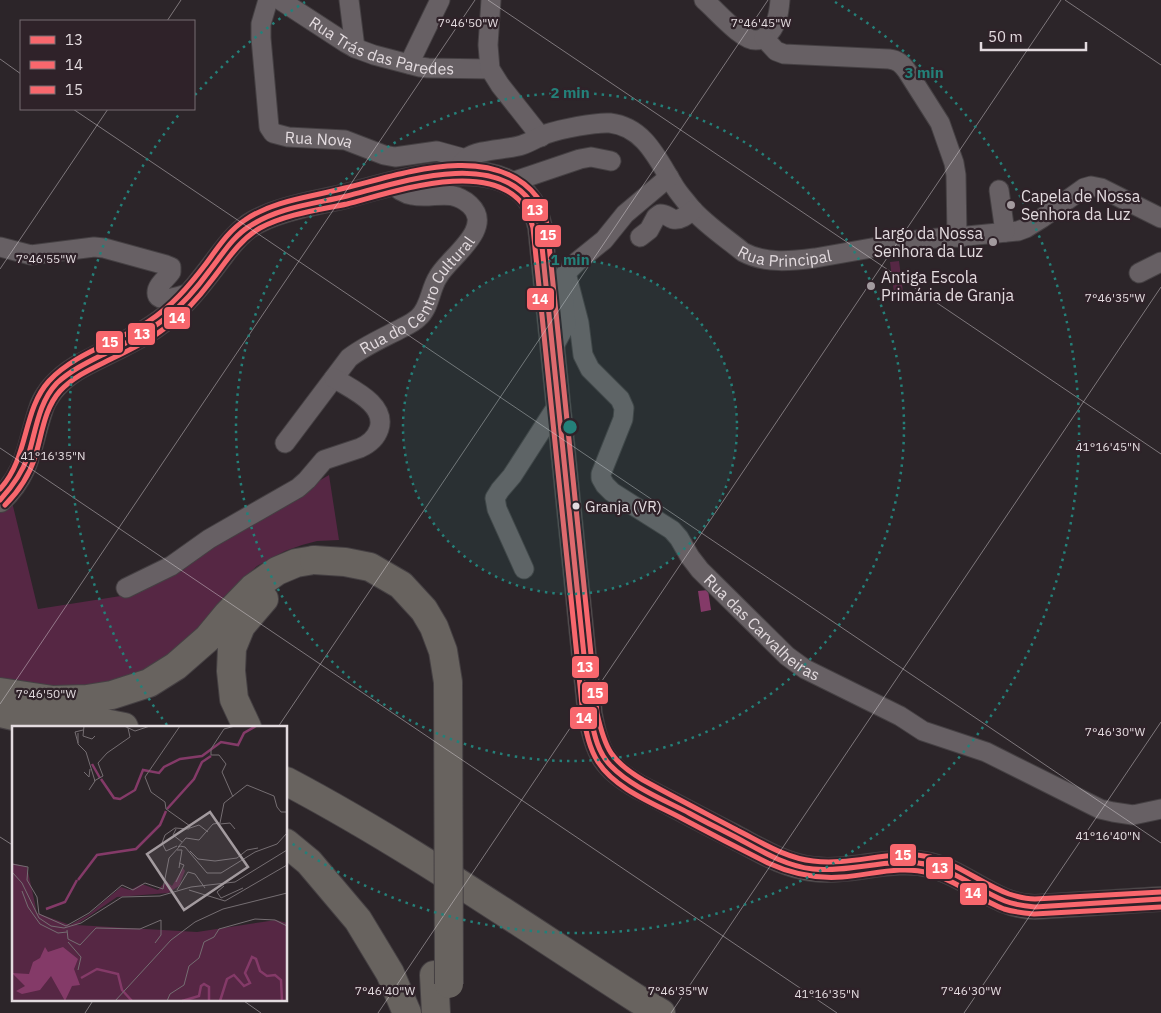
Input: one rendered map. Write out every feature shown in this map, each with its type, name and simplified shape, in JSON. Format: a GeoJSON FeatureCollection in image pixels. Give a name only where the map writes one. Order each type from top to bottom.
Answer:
{"type":"FeatureCollection","features":[{"type":"Feature","properties":{"kind":"highway"},"geometry":{"type":"LineString","coordinates":[[247,726],[234,699],[230,671],[232,648],[242,626],[264,598],[315,569],[345,562],[370,567],[402,586],[424,610],[434,627],[443,650],[448,682],[441,979],[436,1013]]}},
{"type":"Feature","properties":{"kind":"highway"},"geometry":{"type":"LineString","coordinates":[[0,692],[53,700],[87,698],[112,695],[148,683],[176,666],[208,638],[253,588],[277,571],[296,563],[315,569]]}},
{"type":"Feature","properties":{"kind":"highway"},"geometry":{"type":"LineString","coordinates":[[0,702],[119,726]]}},
{"type":"Feature","properties":{"kind":"highway"},"geometry":{"type":"LineString","coordinates":[[0,713],[58,726]]}},
{"type":"Feature","properties":{"kind":"highway"},"geometry":{"type":"LineString","coordinates":[[288,767],[387,828],[560,949]]}},
{"type":"Feature","properties":{"kind":"highway"},"geometry":{"type":"LineString","coordinates":[[288,782],[351,816],[406,849],[638,1000],[661,1013]]}},
{"type":"Feature","properties":{"kind":"highway"},"geometry":{"type":"LineString","coordinates":[[288,795],[321,811],[394,855],[547,956],[644,1013]]}},
{"type":"Feature","properties":{"kind":"highway"},"geometry":{"type":"LineString","coordinates":[[288,845],[309,862],[358,920],[390,973],[407,1013]]}},
{"type":"Feature","properties":{"kind":"highway"},"geometry":{"type":"LineString","coordinates":[[441,979],[450,1013]]}},
{"type":"Feature","properties":{"kind":"main road"},"geometry":{"type":"LineString","coordinates":[[0,500],[15,484],[23,470],[42,406],[55,384],[77,368],[148,331],[172,313],[244,230],[272,215],[461,166],[465,172],[496,178],[510,183],[526,196],[531,202],[540,227],[590,714],[598,746],[606,761],[617,774],[774,858],[801,867],[826,870],[908,863],[929,865],[947,871],[1004,901],[1022,907],[1161,900]]}},
{"type":"Feature","properties":{"kind":"street","name":"Rua Nova"},"geometry":{"type":"LineString","coordinates":[[268,0],[261,24],[261,38],[269,126],[273,133],[288,137],[345,140],[384,155],[395,157],[437,151],[461,166]]}},
{"type":"Feature","properties":{"kind":"street","name":"Rua Trás das Paredes"},"geometry":{"type":"LineString","coordinates":[[280,0],[355,48],[374,55],[428,68],[490,69]]}},
{"type":"Feature","properties":{"kind":"street"},"geometry":{"type":"LineString","coordinates":[[350,0],[355,48]]}},
{"type":"Feature","properties":{"kind":"street"},"geometry":{"type":"LineString","coordinates":[[409,64],[440,0]]}},
{"type":"Feature","properties":{"kind":"street"},"geometry":{"type":"LineString","coordinates":[[491,0],[488,53],[490,69],[500,85],[541,137]]}},
{"type":"Feature","properties":{"kind":"street"},"geometry":{"type":"LineString","coordinates":[[704,0],[744,36],[755,40],[764,38],[770,32],[776,22],[780,0]]}},
{"type":"Feature","properties":{"kind":"street"},"geometry":{"type":"LineString","coordinates":[[764,38],[776,51],[784,54],[889,59],[897,61],[908,71],[940,123],[954,163],[956,175],[956,238]]}},
{"type":"Feature","properties":{"kind":"street","name":"Rua Principal"},"geometry":{"type":"LineString","coordinates":[[461,166],[478,153],[519,146],[555,132],[592,124],[610,123],[622,126],[634,132],[647,143],[680,194],[712,228],[750,256],[767,260],[815,258],[922,240],[1018,231],[1042,218],[1084,188],[1091,186],[1101,188],[1161,218]]}},
{"type":"Feature","properties":{"kind":"street"},"geometry":{"type":"LineString","coordinates":[[510,183],[580,159],[591,157],[612,161]]}},
{"type":"Feature","properties":{"kind":"street"},"geometry":{"type":"LineString","coordinates":[[553,348],[566,324],[562,283],[566,273],[578,261],[601,244],[625,214],[669,178]]}},
{"type":"Feature","properties":{"kind":"street","name":"Rua do Centro Cultural"},"geometry":{"type":"LineString","coordinates":[[285,443],[345,362],[353,355],[420,316],[438,276],[467,243],[476,226],[474,209],[458,197],[446,194],[412,195],[402,192],[392,184]]}},
{"type":"Feature","properties":{"kind":"street"},"geometry":{"type":"LineString","coordinates":[[999,190],[1005,232]]}},
{"type":"Feature","properties":{"kind":"street"},"geometry":{"type":"LineString","coordinates":[[640,237],[649,230],[656,217],[660,214],[678,219],[693,210]]}},
{"type":"Feature","properties":{"kind":"street"},"geometry":{"type":"LineString","coordinates":[[0,247],[31,255],[94,247],[104,248],[170,267],[171,272],[156,292],[160,298],[171,298],[192,292]]}},
{"type":"Feature","properties":{"kind":"street"},"geometry":{"type":"LineString","coordinates":[[1139,273],[1161,262]]}},
{"type":"Feature","properties":{"kind":"street","name":"Rua das Carvalheiras"},"geometry":{"type":"LineString","coordinates":[[566,273],[579,323],[583,355],[590,369],[620,399],[624,408],[625,414],[622,424],[602,470],[601,478],[603,482],[612,492],[672,530],[694,563],[787,656],[805,669],[900,716],[923,731],[986,752],[1094,806],[1113,812],[1133,814],[1161,809]]}},
{"type":"Feature","properties":{"kind":"street"},"geometry":{"type":"LineString","coordinates":[[126,588],[171,566],[209,539],[298,488],[324,460],[360,448],[375,438],[380,428],[379,412],[368,401],[334,378]]}},
{"type":"Feature","properties":{"kind":"street"},"geometry":{"type":"LineString","coordinates":[[524,569],[497,510],[495,498],[559,404]]}},
{"type":"Feature","properties":{"kind":"shaded area"},"geometry":{"type":"Polygon","coordinates":[[[899,261],[903,292],[894,293],[890,262],[899,261]]]}},
{"type":"Feature","properties":{"kind":"shaded area"},"geometry":{"type":"Polygon","coordinates":[[[329,475],[339,540],[317,541],[302,545],[285,551],[257,566],[236,586],[193,636],[167,658],[135,675],[85,688],[0,683],[0,513],[12,502],[38,609],[127,595],[329,475]]]}},
{"type":"Feature","properties":{"kind":"shaded area"},"geometry":{"type":"Polygon","coordinates":[[[708,590],[711,610],[701,612],[698,591],[708,590]]]}},
{"type":"Feature","properties":{"kind":"transit line","name":"15"},"geometry":{"type":"LineString","coordinates":[[0,489],[16,463],[34,406],[40,393],[49,381],[71,363],[137,328],[165,309],[193,280],[228,235],[245,220],[256,213],[281,203],[419,170],[446,166],[472,166],[496,170],[518,180],[537,197],[547,225],[597,713],[603,736],[616,760],[632,773],[666,793],[793,857],[828,862],[901,855],[930,857],[951,864],[999,890],[1028,899],[1161,892]]}},
{"type":"Feature","properties":{"kind":"transit line","name":"13"},"geometry":{"type":"LineString","coordinates":[[0,500],[13,485],[23,468],[38,418],[46,399],[57,383],[78,368],[135,338],[167,317],[195,289],[233,240],[250,226],[285,210],[417,178],[469,173],[493,177],[514,186],[531,202],[536,211],[540,227],[590,714],[599,748],[606,761],[628,780],[648,792],[793,865],[828,870],[901,862],[930,865],[950,872],[1005,901],[1035,907],[1161,899]]}},
{"type":"Feature","properties":{"kind":"transit line","name":"14"},"geometry":{"type":"LineString","coordinates":[[5,505],[19,489],[30,471],[44,422],[50,406],[60,391],[91,369],[142,343],[176,319],[197,298],[233,252],[252,233],[270,223],[291,216],[347,204],[415,186],[440,182],[466,181],[489,184],[509,192],[525,207],[533,228],[583,715],[592,751],[605,772],[625,788],[648,801],[768,863],[795,873],[832,877],[897,870],[918,871],[939,876],[1004,909],[1034,914],[1161,907]]}},
{"type":"Feature","properties":{"kind":"place","name":"Capela de Nossa Senhora da Luz"},"geometry":{"type":"Point","coordinates":[1011,205]}},
{"type":"Feature","properties":{"kind":"place","name":"Largo da Nossa Senhora da Luz"},"geometry":{"type":"Point","coordinates":[993,242]}},
{"type":"Feature","properties":{"kind":"place","name":"Antiga Escola Primária de Granja"},"geometry":{"type":"Point","coordinates":[871,286]}},
{"type":"Feature","properties":{"kind":"place","name":"Granja (VR)"},"geometry":{"type":"Point","coordinates":[576,506]}}]}
